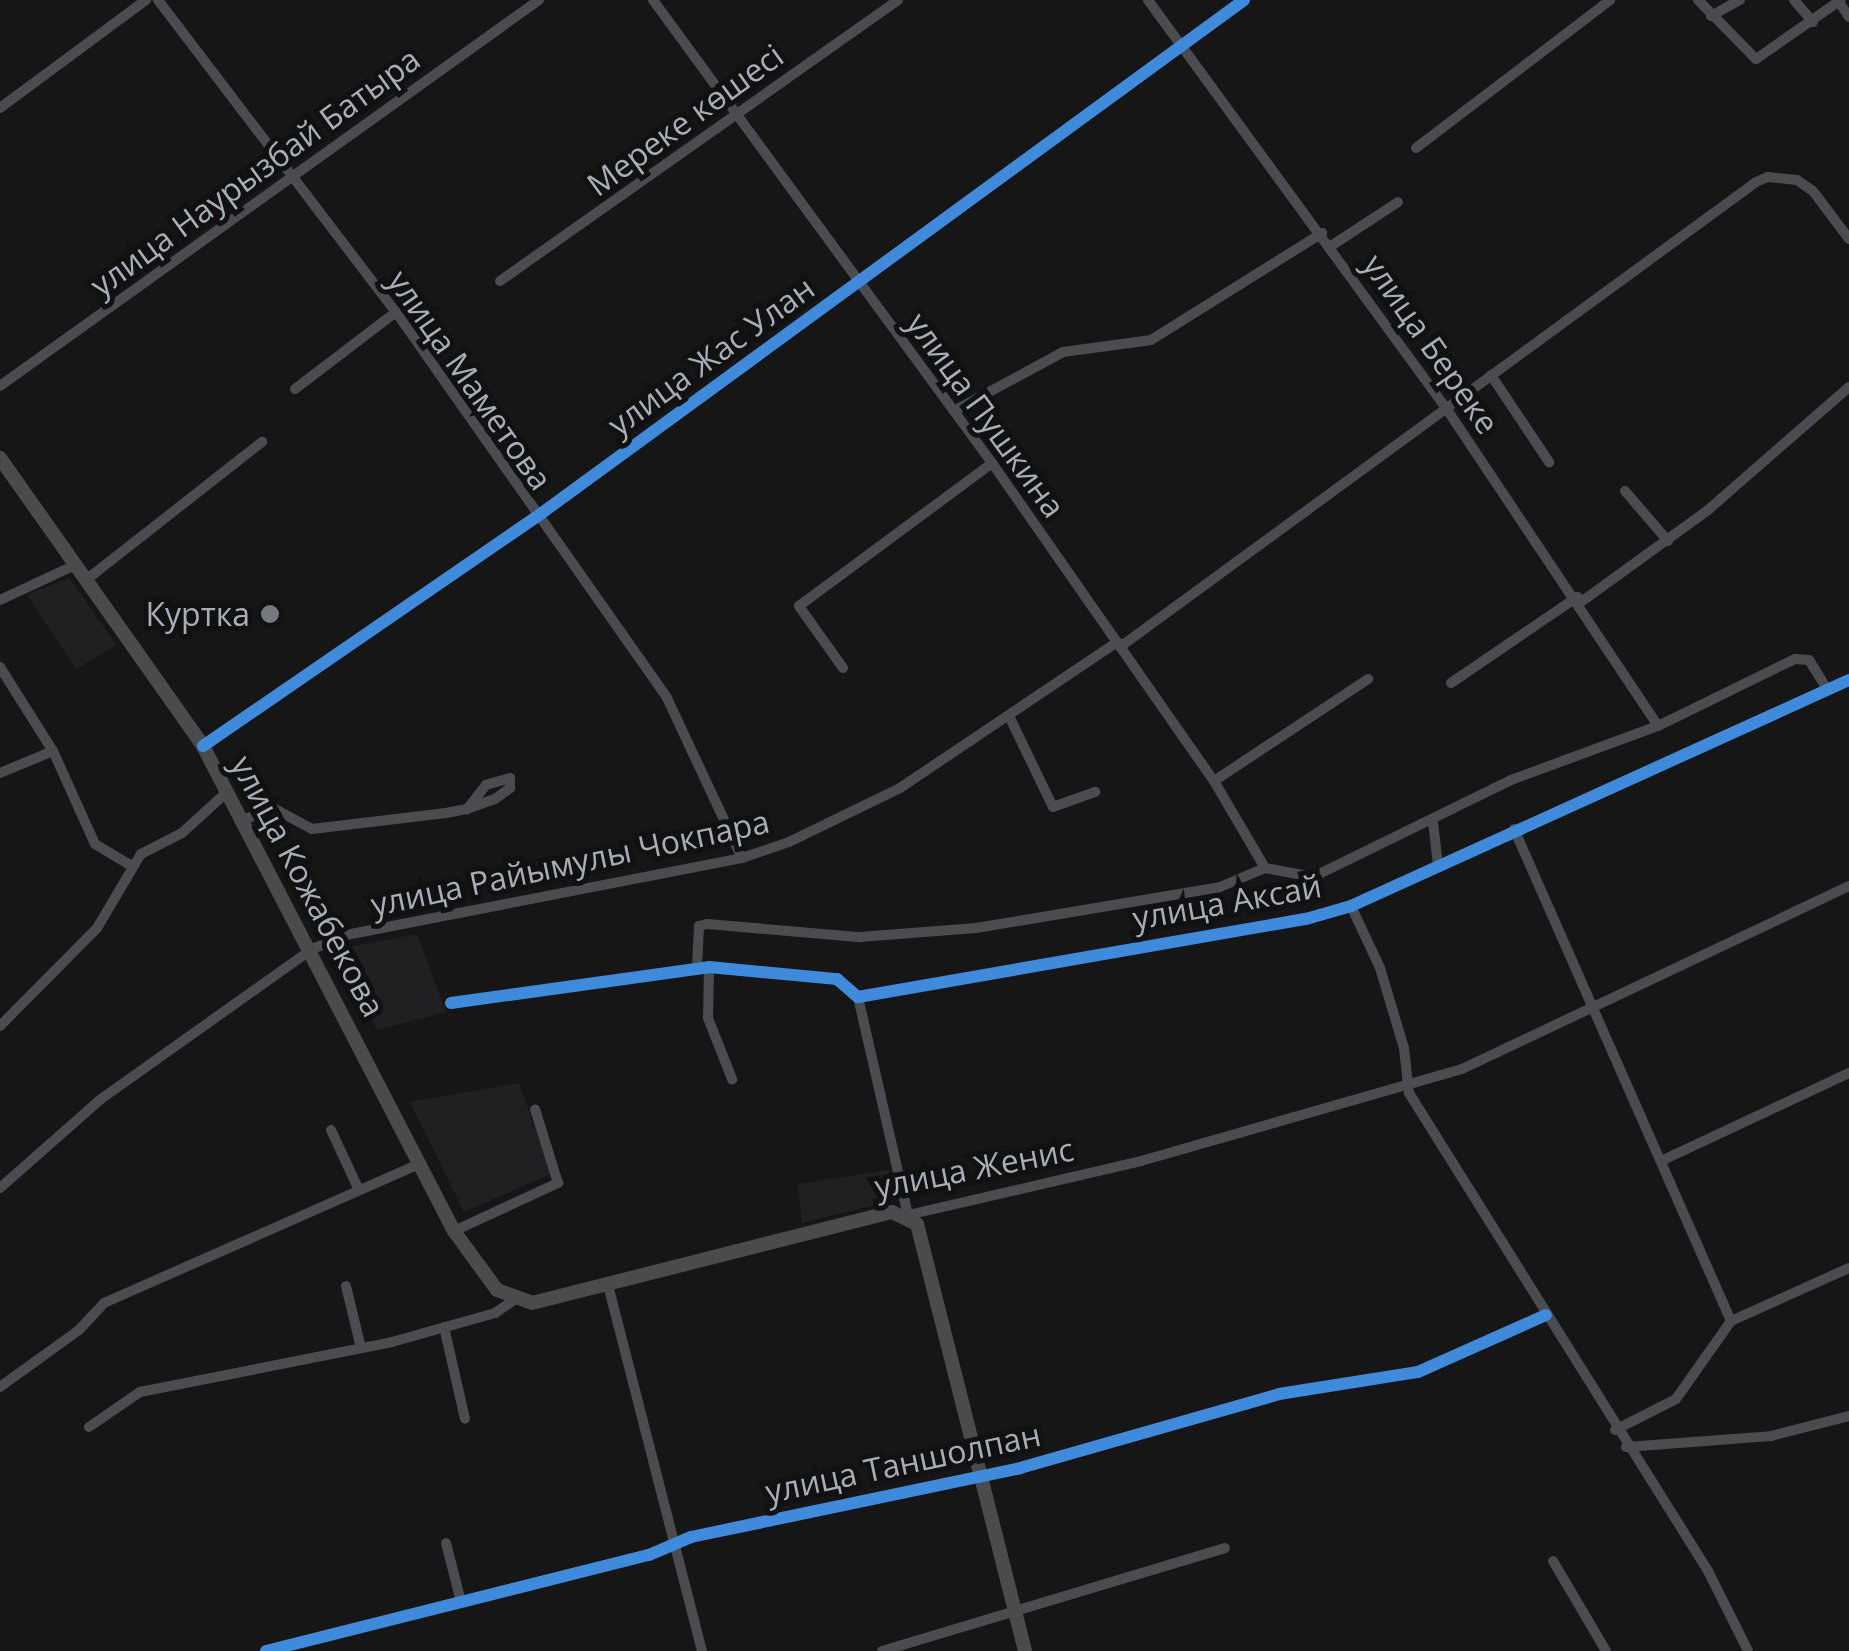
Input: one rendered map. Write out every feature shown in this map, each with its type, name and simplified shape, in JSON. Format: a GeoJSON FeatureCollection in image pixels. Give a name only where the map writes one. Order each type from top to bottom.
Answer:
{"type":"FeatureCollection","features":[{"type":"Feature","properties":{"kind":"main road","name":"улица Кожабекова"},"geometry":{"type":"LineString","coordinates":[[0,458],[203,746],[312,949],[454,1231],[497,1290],[513,1301]]}},
{"type":"Feature","properties":{"kind":"main road","name":"улица Женис"},"geometry":{"type":"LineString","coordinates":[[513,1301],[608,1285],[862,1218],[908,1215]]}},
{"type":"Feature","properties":{"kind":"main road"},"geometry":{"type":"LineString","coordinates":[[908,1215],[924,1237],[1025,1651]]}},
{"type":"Feature","properties":{"kind":"street"},"geometry":{"type":"LineString","coordinates":[[0,108],[146,0]]}},
{"type":"Feature","properties":{"kind":"street","name":"улица Маметова"},"geometry":{"type":"LineString","coordinates":[[158,0],[396,312],[534,518],[667,698],[742,858]]}},
{"type":"Feature","properties":{"kind":"street","name":"улица Наурызбай Батыра"},"geometry":{"type":"LineString","coordinates":[[0,386],[538,0]]}},
{"type":"Feature","properties":{"kind":"street","name":"улица Пушкина"},"geometry":{"type":"LineString","coordinates":[[653,0],[992,463],[1214,781],[1265,868]]}},
{"type":"Feature","properties":{"kind":"street","name":"Мереке көшесі"},"geometry":{"type":"LineString","coordinates":[[500,281],[898,0]]}},
{"type":"Feature","properties":{"kind":"street","name":"улица Береке"},"geometry":{"type":"LineString","coordinates":[[1148,0],[1322,233],[1446,408],[1579,599],[1658,726]]}},
{"type":"Feature","properties":{"kind":"street","name":"улица Жас Улан"},"geometry":{"type":"LineString","coordinates":[[203,746],[534,518],[1244,0]]}},
{"type":"Feature","properties":{"kind":"street"},"geometry":{"type":"LineString","coordinates":[[1416,148],[1610,0]]}},
{"type":"Feature","properties":{"kind":"street"},"geometry":{"type":"LineString","coordinates":[[1698,0],[1756,59],[1840,1],[1849,17]]}},
{"type":"Feature","properties":{"kind":"street"},"geometry":{"type":"LineString","coordinates":[[1711,16],[1740,0]]}},
{"type":"Feature","properties":{"kind":"street"},"geometry":{"type":"LineString","coordinates":[[1794,0],[1812,22]]}},
{"type":"Feature","properties":{"kind":"street","name":"улица Райымулы Чокпара"},"geometry":{"type":"LineString","coordinates":[[0,1188],[101,1099],[312,949],[350,934],[742,858],[900,788],[1119,644],[1768,176],[1784,176],[1813,191],[1849,239]]}},
{"type":"Feature","properties":{"kind":"street"},"geometry":{"type":"LineString","coordinates":[[1331,246],[1398,202]]}},
{"type":"Feature","properties":{"kind":"street"},"geometry":{"type":"LineString","coordinates":[[954,411],[1063,352],[1151,340],[1322,233]]}},
{"type":"Feature","properties":{"kind":"street"},"geometry":{"type":"LineString","coordinates":[[295,390],[396,312]]}},
{"type":"Feature","properties":{"kind":"street"},"geometry":{"type":"LineString","coordinates":[[1490,375],[1549,462]]}},
{"type":"Feature","properties":{"kind":"street"},"geometry":{"type":"LineString","coordinates":[[1451,683],[1668,541],[1849,387]]}},
{"type":"Feature","properties":{"kind":"street"},"geometry":{"type":"LineString","coordinates":[[86,580],[262,442]]}},
{"type":"Feature","properties":{"kind":"street"},"geometry":{"type":"LineString","coordinates":[[843,668],[800,606],[992,463]]}},
{"type":"Feature","properties":{"kind":"street"},"geometry":{"type":"LineString","coordinates":[[1624,492],[1668,541]]}},
{"type":"Feature","properties":{"kind":"street"},"geometry":{"type":"LineString","coordinates":[[0,600],[75,565]]}},
{"type":"Feature","properties":{"kind":"street","name":"улица Аксай"},"geometry":{"type":"LineString","coordinates":[[703,967],[699,926],[707,924],[860,936],[976,928],[1220,887],[1265,868],[1314,877],[1543,766],[1658,726],[1795,658],[1808,660],[1828,690]]}},
{"type":"Feature","properties":{"kind":"street"},"geometry":{"type":"LineString","coordinates":[[0,667],[53,751],[96,844],[130,865]]}},
{"type":"Feature","properties":{"kind":"street"},"geometry":{"type":"LineString","coordinates":[[1214,781],[1368,679]]}},
{"type":"Feature","properties":{"kind":"street","name":"улица Аксай"},"geometry":{"type":"LineString","coordinates":[[858,997],[1352,906],[1514,829],[1849,680]]}},
{"type":"Feature","properties":{"kind":"street"},"geometry":{"type":"LineString","coordinates":[[1008,716],[1053,807],[1094,792]]}},
{"type":"Feature","properties":{"kind":"street"},"geometry":{"type":"LineString","coordinates":[[0,773],[53,751]]}},
{"type":"Feature","properties":{"kind":"street"},"geometry":{"type":"LineString","coordinates":[[0,1026],[98,928],[130,865],[182,833],[228,791]]}},
{"type":"Feature","properties":{"kind":"street"},"geometry":{"type":"LineString","coordinates":[[243,820],[273,808],[312,829],[466,809]]}},
{"type":"Feature","properties":{"kind":"street"},"geometry":{"type":"LineString","coordinates":[[1433,822],[1438,866]]}},
{"type":"Feature","properties":{"kind":"street"},"geometry":{"type":"LineString","coordinates":[[1514,829],[1731,1321]]}},
{"type":"Feature","properties":{"kind":"street","name":"улица Женис"},"geometry":{"type":"LineString","coordinates":[[908,1215],[1141,1160],[1462,1069],[1849,886]]}},
{"type":"Feature","properties":{"kind":"street"},"geometry":{"type":"LineString","coordinates":[[1352,906],[1380,968],[1404,1048],[1406,1083],[1615,1430],[1708,1571],[1748,1651]]}},
{"type":"Feature","properties":{"kind":"street"},"geometry":{"type":"LineString","coordinates":[[703,967],[708,1018],[732,1079]]}},
{"type":"Feature","properties":{"kind":"street"},"geometry":{"type":"LineString","coordinates":[[452,1003],[703,967],[837,979],[858,997],[908,1215]]}},
{"type":"Feature","properties":{"kind":"street"},"geometry":{"type":"LineString","coordinates":[[1660,1161],[1849,1073]]}},
{"type":"Feature","properties":{"kind":"street"},"geometry":{"type":"LineString","coordinates":[[454,1231],[558,1183],[534,1108]]}},
{"type":"Feature","properties":{"kind":"street"},"geometry":{"type":"LineString","coordinates":[[331,1130],[359,1190]]}},
{"type":"Feature","properties":{"kind":"street"},"geometry":{"type":"LineString","coordinates":[[0,1387],[79,1330],[104,1303],[419,1164]]}},
{"type":"Feature","properties":{"kind":"street"},"geometry":{"type":"LineString","coordinates":[[1615,1430],[1676,1399],[1731,1321],[1849,1268]]}},
{"type":"Feature","properties":{"kind":"street"},"geometry":{"type":"LineString","coordinates":[[608,1285],[702,1651]]}},
{"type":"Feature","properties":{"kind":"street"},"geometry":{"type":"LineString","coordinates":[[346,1286],[360,1344]]}},
{"type":"Feature","properties":{"kind":"street","name":"улица Женис"},"geometry":{"type":"LineString","coordinates":[[89,1427],[140,1392],[444,1327],[513,1301]]}},
{"type":"Feature","properties":{"kind":"street","name":"улица Таншолпан"},"geometry":{"type":"LineString","coordinates":[[266,1651],[672,1545],[980,1477],[1280,1394],[1418,1372],[1546,1315]]}},
{"type":"Feature","properties":{"kind":"street"},"geometry":{"type":"LineString","coordinates":[[444,1327],[465,1418]]}},
{"type":"Feature","properties":{"kind":"street"},"geometry":{"type":"LineString","coordinates":[[1626,1447],[1771,1436],[1849,1416]]}},
{"type":"Feature","properties":{"kind":"street"},"geometry":{"type":"LineString","coordinates":[[446,1543],[461,1602]]}},
{"type":"Feature","properties":{"kind":"street"},"geometry":{"type":"LineString","coordinates":[[882,1651],[1225,1548]]}},
{"type":"Feature","properties":{"kind":"street"},"geometry":{"type":"LineString","coordinates":[[1553,1561],[1606,1651]]}},
{"type":"Feature","properties":{"kind":"shaded area"},"geometry":{"type":"Polygon","coordinates":[[[69,578],[117,645],[76,669],[27,595],[69,578]]]}},
{"type":"Feature","properties":{"kind":"shaded area"},"geometry":{"type":"Polygon","coordinates":[[[417,934],[446,1012],[377,1030],[339,949],[417,934]]]}},
{"type":"Feature","properties":{"kind":"shaded area"},"geometry":{"type":"Polygon","coordinates":[[[519,1083],[551,1174],[464,1212],[410,1102],[519,1083]]]}},
{"type":"Feature","properties":{"kind":"shaded area"},"geometry":{"type":"Polygon","coordinates":[[[888,1170],[896,1200],[802,1223],[798,1184],[888,1170]]]}},
{"type":"Feature","properties":{"kind":"cycle path"},"geometry":{"type":"LineString","coordinates":[[203,746],[535,518],[1244,0]]}},
{"type":"Feature","properties":{"kind":"cycle path"},"geometry":{"type":"LineString","coordinates":[[451,1003],[709,967],[837,979],[858,997],[1306,919],[1351,906],[1849,680]]}},
{"type":"Feature","properties":{"kind":"cycle path"},"geometry":{"type":"LineString","coordinates":[[266,1651],[649,1555],[691,1537],[1020,1468],[1279,1394],[1418,1372],[1546,1315]]}},
{"type":"Feature","properties":{"kind":"place","name":"Куртка"},"geometry":{"type":"Point","coordinates":[270,614]}}]}
